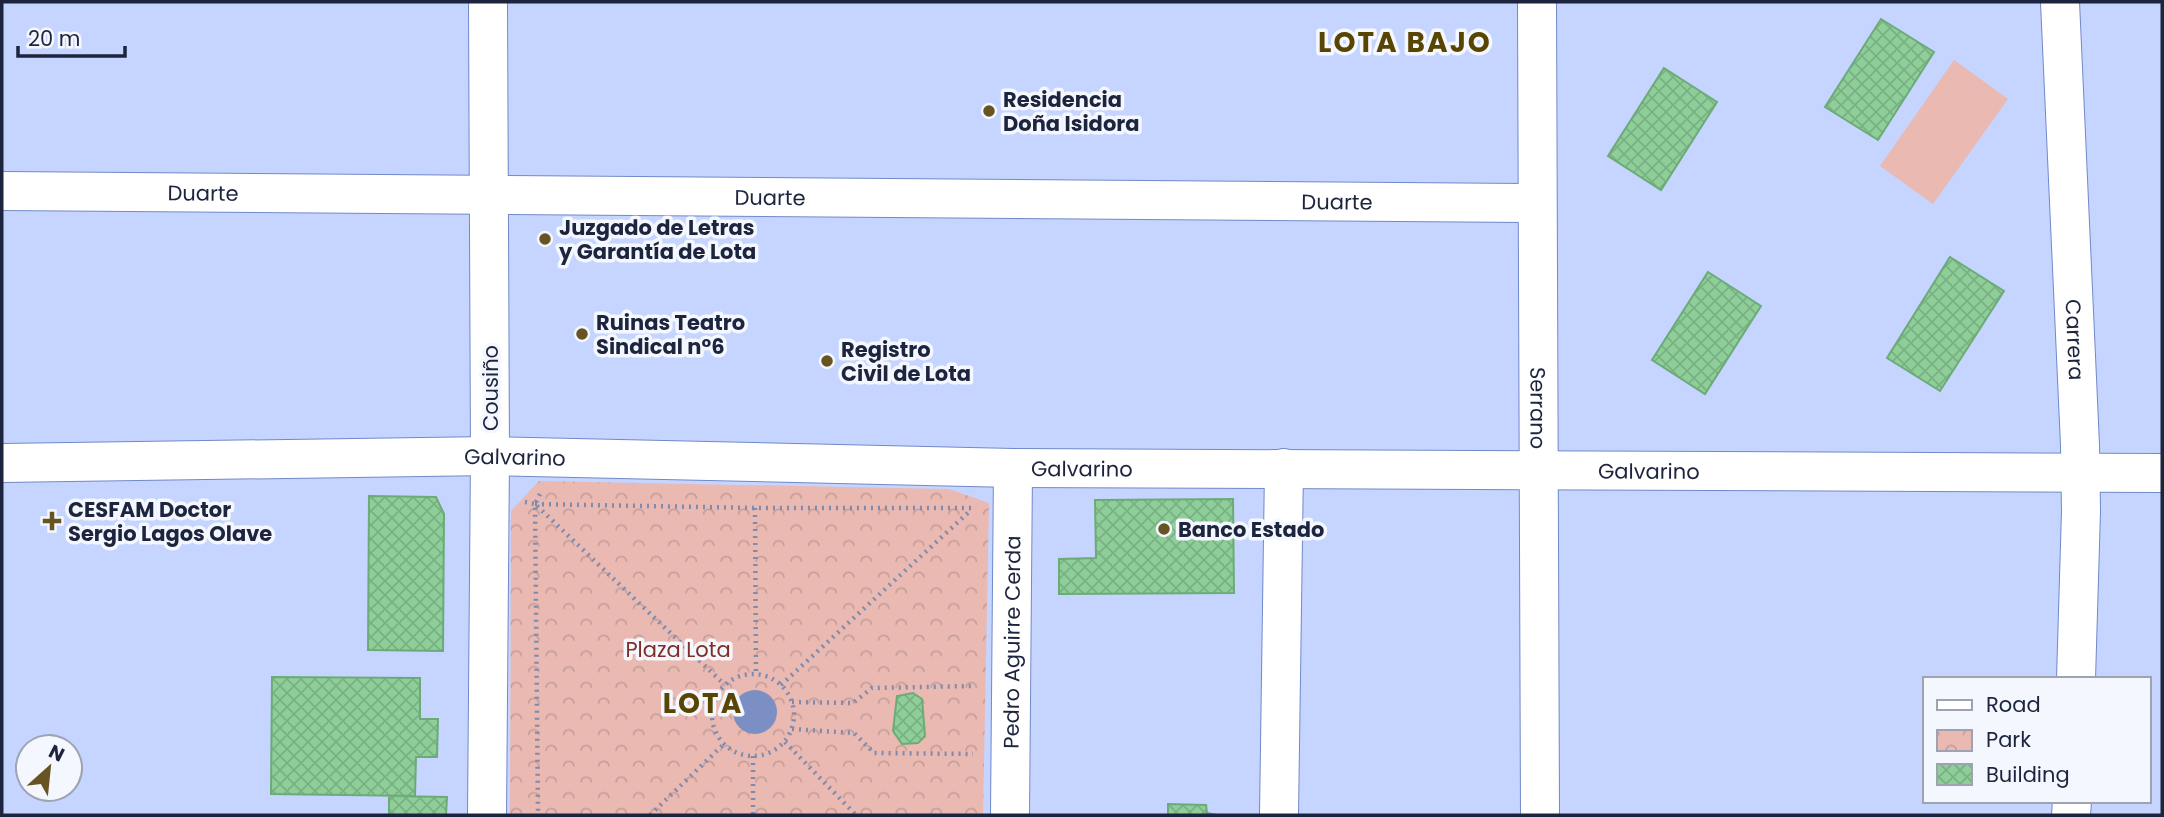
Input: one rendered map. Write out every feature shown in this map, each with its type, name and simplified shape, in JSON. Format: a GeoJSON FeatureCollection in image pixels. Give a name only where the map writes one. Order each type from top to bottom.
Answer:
{"type":"FeatureCollection","features":[{"type":"Feature","properties":{"kind":"street","name":"Cousiño"},"geometry":{"type":"LineString","coordinates":[[487,815],[491,456],[488,2]]}},
{"type":"Feature","properties":{"kind":"street","name":"Serrano"},"geometry":{"type":"LineString","coordinates":[[1537,2],[1540,815]]}},
{"type":"Feature","properties":{"kind":"street","name":"Carrera"},"geometry":{"type":"LineString","coordinates":[[2060,2],[2081,471],[2076,677]]}},
{"type":"Feature","properties":{"kind":"street","name":"Duarte"},"geometry":{"type":"LineString","coordinates":[[2,191],[1538,203]]}},
{"type":"Feature","properties":{"kind":"street","name":"Galvarino"},"geometry":{"type":"LineString","coordinates":[[2,463],[556,457],[1012,483],[1284,468],[2162,473]]}},
{"type":"Feature","properties":{"kind":"street"},"geometry":{"type":"LineString","coordinates":[[1279,815],[1284,468]]}},
{"type":"Feature","properties":{"kind":"street","name":"Pedro Aguirre Cerda"},"geometry":{"type":"LineString","coordinates":[[1010,815],[1012,483]]}},
{"type":"Feature","properties":{"kind":"path"},"geometry":{"type":"LineString","coordinates":[[538,815],[535,504],[556,457]]}},
{"type":"Feature","properties":{"kind":"path"},"geometry":{"type":"LineString","coordinates":[[781,685],[972,509],[1012,483]]}},
{"type":"Feature","properties":{"kind":"path"},"geometry":{"type":"LineString","coordinates":[[490,497],[535,504],[972,509]]}},
{"type":"Feature","properties":{"kind":"path"},"geometry":{"type":"LineString","coordinates":[[535,504],[725,685]]}},
{"type":"Feature","properties":{"kind":"path"},"geometry":{"type":"LineString","coordinates":[[755,508],[757,674]]}},
{"type":"Feature","properties":{"kind":"path"},"geometry":{"type":"LineString","coordinates":[[757,674],[774,679],[781,685],[792,702],[794,719],[785,742],[765,755],[752,756],[743,755],[724,744],[714,729],[712,718],[713,705],[725,685],[734,678],[757,674]]}},
{"type":"Feature","properties":{"kind":"path"},"geometry":{"type":"LineString","coordinates":[[792,702],[853,703],[872,688],[972,686]]}},
{"type":"Feature","properties":{"kind":"path"},"geometry":{"type":"LineString","coordinates":[[792,729],[854,733],[874,753],[973,754]]}},
{"type":"Feature","properties":{"kind":"path"},"geometry":{"type":"LineString","coordinates":[[785,742],[856,815]]}},
{"type":"Feature","properties":{"kind":"path"},"geometry":{"type":"LineString","coordinates":[[650,815],[724,744]]}},
{"type":"Feature","properties":{"kind":"path"},"geometry":{"type":"LineString","coordinates":[[752,756],[753,815]]}},
{"type":"Feature","properties":{"kind":"green space"},"geometry":{"type":"Polygon","coordinates":[[[1954,60],[2008,99],[1933,204],[1880,166],[1954,60]]]}},
{"type":"Feature","properties":{"kind":"green space","name":"Plaza Lota"},"geometry":{"type":"Polygon","coordinates":[[[539,481],[949,489],[989,503],[983,815],[510,815],[511,511],[539,481]]]}},
{"type":"Feature","properties":{"kind":"water"},"geometry":{"type":"Polygon","coordinates":[[[755,690],[770,697],[777,712],[770,727],[755,734],[740,727],[733,712],[740,697],[755,690]]]}},
{"type":"Feature","properties":{"kind":"building"},"geometry":{"type":"Polygon","coordinates":[[[1881,19],[1934,52],[1878,140],[1825,107],[1881,19]]]}},
{"type":"Feature","properties":{"kind":"building"},"geometry":{"type":"Polygon","coordinates":[[[1664,68],[1717,102],[1661,190],[1608,156],[1664,68]]]}},
{"type":"Feature","properties":{"kind":"building"},"geometry":{"type":"Polygon","coordinates":[[[1950,257],[2004,291],[1940,391],[1887,358],[1950,257]]]}},
{"type":"Feature","properties":{"kind":"building"},"geometry":{"type":"Polygon","coordinates":[[[1708,272],[1761,306],[1705,394],[1652,360],[1708,272]]]}},
{"type":"Feature","properties":{"kind":"building"},"geometry":{"type":"Polygon","coordinates":[[[369,496],[436,497],[444,514],[443,651],[368,650],[369,496]]]}},
{"type":"Feature","properties":{"kind":"building","name":"Banco Estado"},"geometry":{"type":"Polygon","coordinates":[[[1233,499],[1234,593],[1059,594],[1059,559],[1096,558],[1095,500],[1233,499]]]}},
{"type":"Feature","properties":{"kind":"building"},"geometry":{"type":"Polygon","coordinates":[[[272,677],[420,678],[420,719],[438,719],[437,757],[416,757],[415,796],[271,794],[272,677]]]}},
{"type":"Feature","properties":{"kind":"building"},"geometry":{"type":"Polygon","coordinates":[[[913,693],[922,699],[925,736],[918,743],[902,744],[893,731],[897,696],[913,693]]]}},
{"type":"Feature","properties":{"kind":"building"},"geometry":{"type":"Polygon","coordinates":[[[389,796],[447,797],[446,815],[389,815],[389,796]]]}},
{"type":"Feature","properties":{"kind":"building"},"geometry":{"type":"Polygon","coordinates":[[[1168,804],[1206,805],[1207,813],[1217,815],[1168,815],[1168,804]]]}},
{"type":"Feature","properties":{"kind":"place","name":"Residencia Doña Isidora"},"geometry":{"type":"Point","coordinates":[989,111]}},
{"type":"Feature","properties":{"kind":"place","name":"Juzgado de Letras y Garantía de Lota"},"geometry":{"type":"Point","coordinates":[545,239]}},
{"type":"Feature","properties":{"kind":"place","name":"Ruinas Teatro Sindical n°6"},"geometry":{"type":"Point","coordinates":[582,334]}},
{"type":"Feature","properties":{"kind":"place","name":"Registro Civil de Lota"},"geometry":{"type":"Point","coordinates":[827,361]}},
{"type":"Feature","properties":{"kind":"place","name":"CESFAM Doctor Sergio Lagos Olave"},"geometry":{"type":"Point","coordinates":[52,521]}},
{"type":"Feature","properties":{"kind":"place","name":"Banco Estado"},"geometry":{"type":"Point","coordinates":[1164,529]}},
{"type":"Feature","properties":{"kind":"district","name":"LOTA BAJO"},"geometry":{"type":"Point","coordinates":[1405,42]}},
{"type":"Feature","properties":{"kind":"district","name":"LOTA"},"geometry":{"type":"Point","coordinates":[703,703]}}]}
